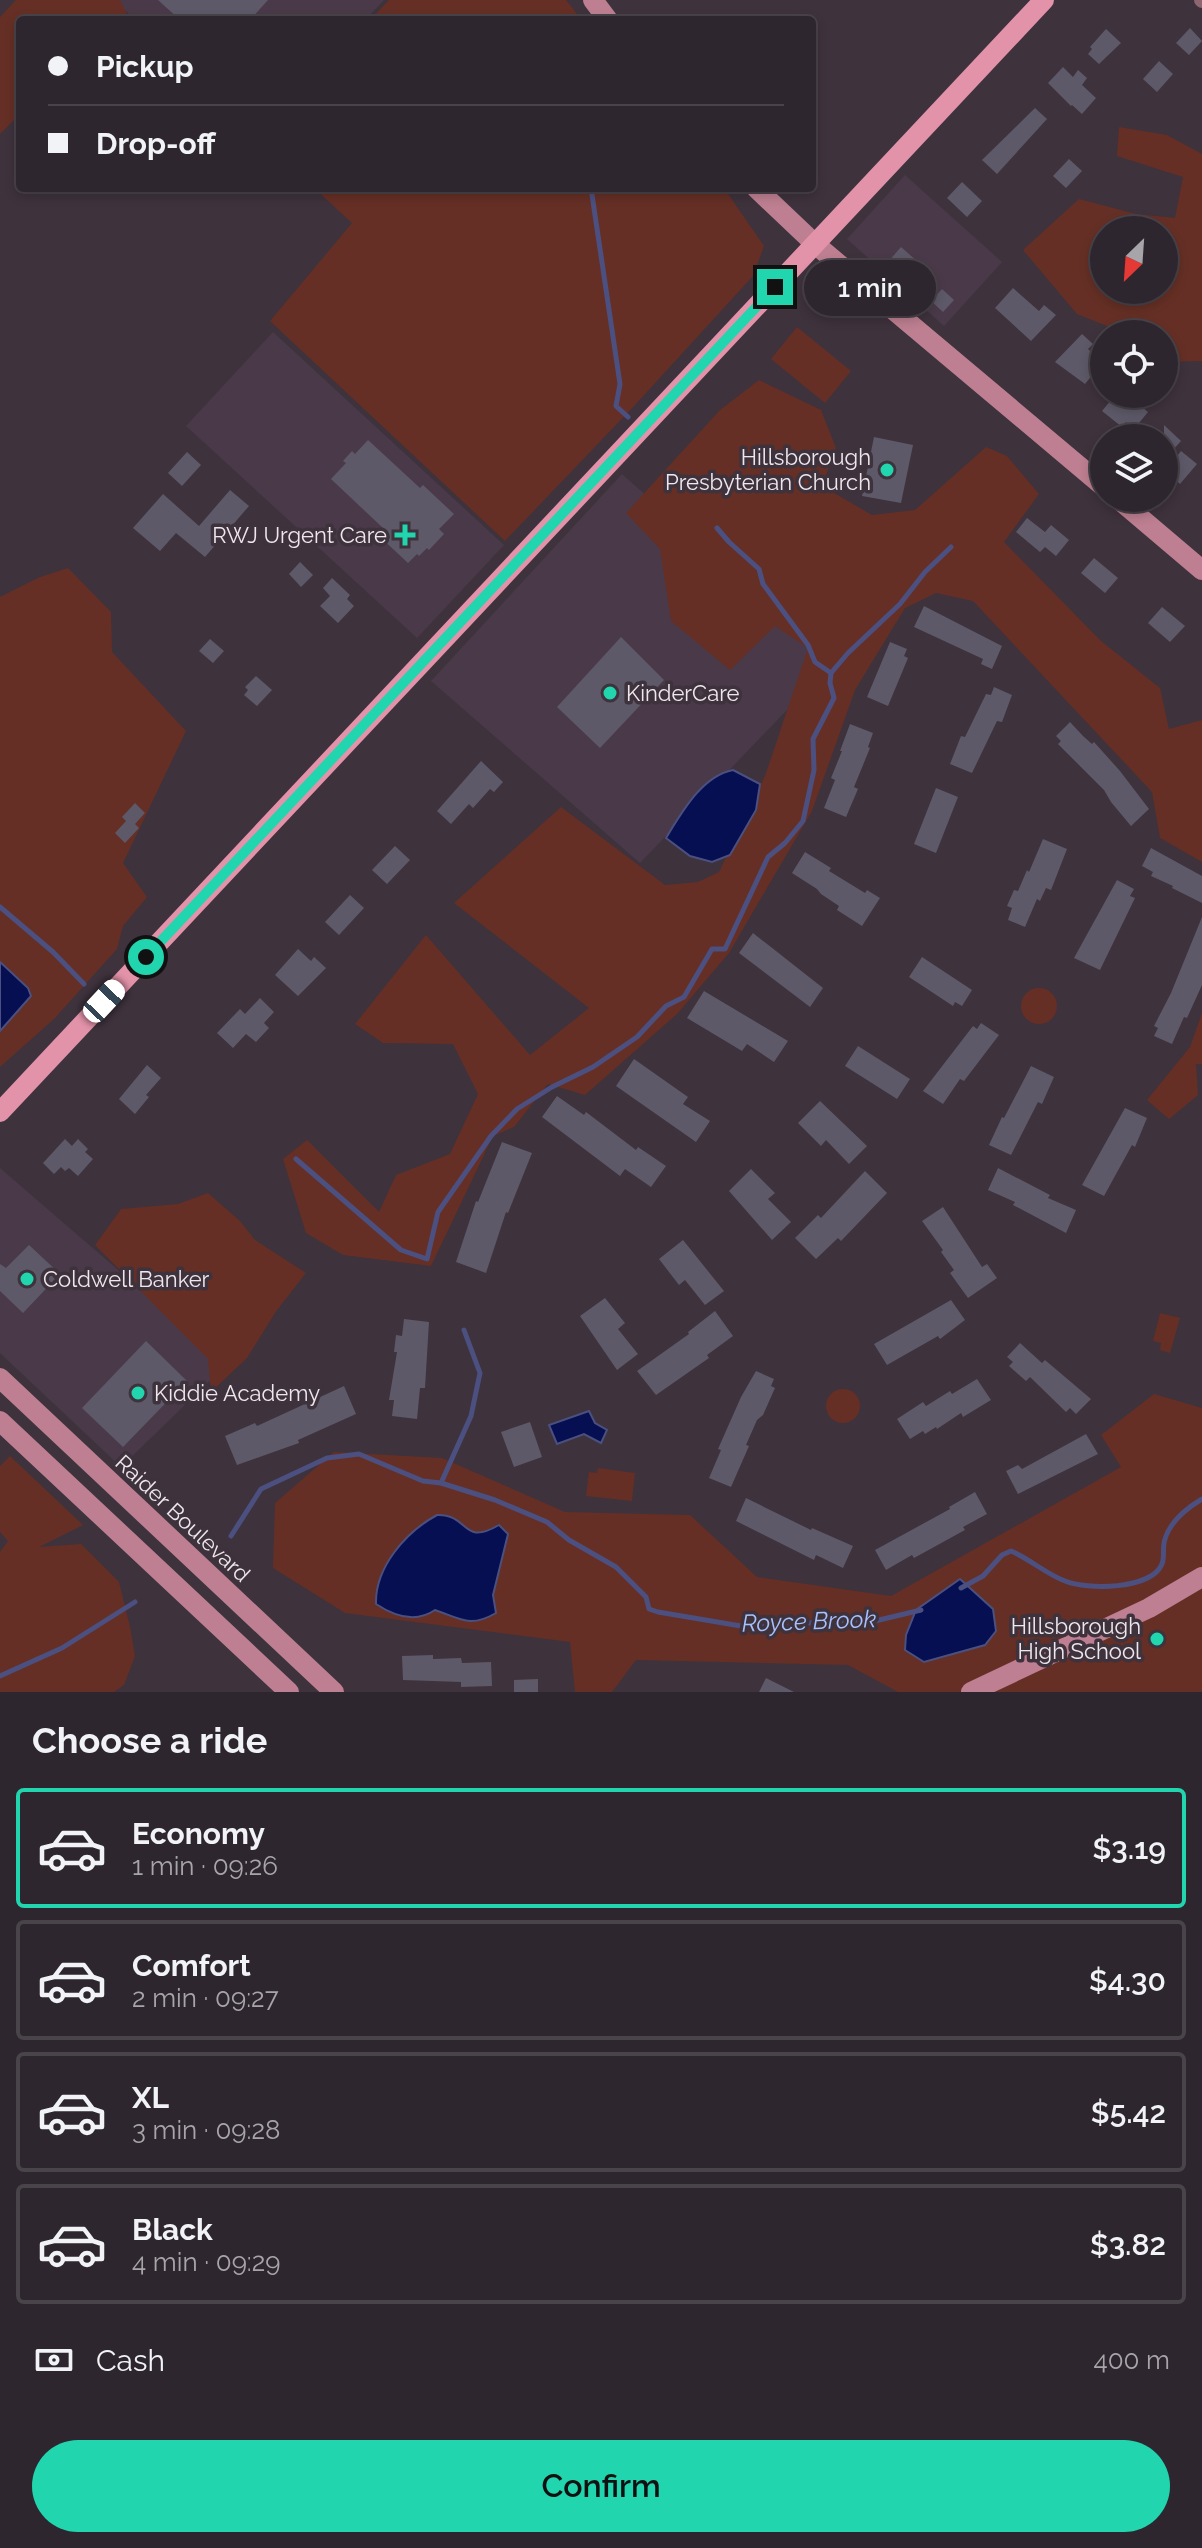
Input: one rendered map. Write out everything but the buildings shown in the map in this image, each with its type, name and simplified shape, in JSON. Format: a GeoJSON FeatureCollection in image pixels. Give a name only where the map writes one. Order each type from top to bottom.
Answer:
{"type":"FeatureCollection","features":[{"type":"Feature","properties":{"kind":"main road"},"geometry":{"type":"LineString","coordinates":[[0,1112],[1044,0]]}},
{"type":"Feature","properties":{"kind":"street"},"geometry":{"type":"LineString","coordinates":[[760,192],[815,244],[1090,475]]}},
{"type":"Feature","properties":{"kind":"street"},"geometry":{"type":"LineString","coordinates":[[1134,512],[1202,570]]}},
{"type":"Feature","properties":{"kind":"street","name":"Raider Boulevard"},"geometry":{"type":"LineString","coordinates":[[0,1378],[334,1692]]}},
{"type":"Feature","properties":{"kind":"street"},"geometry":{"type":"LineString","coordinates":[[0,1421],[289,1692]]}},
{"type":"Feature","properties":{"kind":"street"},"geometry":{"type":"LineString","coordinates":[[971,1692],[1149,1608],[1202,1577]]}},
{"type":"Feature","properties":{"kind":"shaded area"},"geometry":{"type":"Polygon","coordinates":[[[16,0],[120,0],[128,16],[16,16],[16,118],[0,134],[0,17],[16,0]]]}},
{"type":"Feature","properties":{"kind":"shaded area"},"geometry":{"type":"Polygon","coordinates":[[[114,0],[384,0],[369,16],[131,16],[114,0]]]}},
{"type":"Feature","properties":{"kind":"shaded area"},"geometry":{"type":"Polygon","coordinates":[[[389,0],[566,0],[579,16],[374,16],[389,0]]]}},
{"type":"Feature","properties":{"kind":"shaded area"},"geometry":{"type":"Polygon","coordinates":[[[1119,127],[1167,135],[1202,154],[1202,361],[1178,362],[1178,320],[1092,320],[1077,314],[1023,250],[1079,199],[1156,216],[1090,216],[1090,304],[1178,304],[1178,216],[1175,216],[1183,177],[1117,156],[1119,127]]]}},
{"type":"Feature","properties":{"kind":"shaded area"},"geometry":{"type":"Polygon","coordinates":[[[905,175],[1002,262],[944,326],[847,239],[905,175]]]}},
{"type":"Feature","properties":{"kind":"shaded area"},"geometry":{"type":"Polygon","coordinates":[[[318,192],[727,192],[764,246],[753,276],[505,541],[270,321],[352,223],[318,192]]]}},
{"type":"Feature","properties":{"kind":"shaded area"},"geometry":{"type":"Polygon","coordinates":[[[797,327],[851,371],[825,403],[771,359],[797,327]]]}},
{"type":"Feature","properties":{"kind":"shaded area"},"geometry":{"type":"Polygon","coordinates":[[[273,332],[504,545],[417,638],[186,426],[273,332]]]}},
{"type":"Feature","properties":{"kind":"shaded area"},"geometry":{"type":"Polygon","coordinates":[[[759,380],[821,410],[836,448],[822,486],[872,515],[915,510],[986,447],[1007,456],[1039,494],[1004,542],[1101,641],[1160,688],[1169,729],[1202,720],[1202,862],[1160,838],[1152,792],[973,601],[936,593],[905,608],[855,690],[812,811],[729,953],[677,1014],[585,1095],[548,1084],[514,1127],[493,1136],[431,1266],[343,1255],[306,1233],[283,1159],[307,1140],[379,1212],[396,1175],[450,1154],[478,1094],[453,1044],[383,1043],[355,1024],[426,935],[530,1055],[589,1008],[454,903],[561,807],[665,885],[698,882],[719,872],[765,776],[808,648],[775,626],[730,670],[671,621],[660,549],[626,513],[720,410],[759,380]]]}},
{"type":"Feature","properties":{"kind":"shaded area"},"geometry":{"type":"Polygon","coordinates":[[[622,474],[833,662],[640,863],[431,681],[622,474]]]}},
{"type":"Feature","properties":{"kind":"shaded area"},"geometry":{"type":"Polygon","coordinates":[[[68,568],[111,612],[112,652],[186,731],[123,863],[147,897],[123,926],[117,949],[54,1019],[0,1067],[0,597],[40,577],[68,568]]]}},
{"type":"Feature","properties":{"kind":"shaded area"},"geometry":{"type":"Polygon","coordinates":[[[733,770],[760,784],[756,810],[730,855],[712,862],[690,856],[666,838],[702,787],[733,770]]]}},
{"type":"Feature","properties":{"kind":"shaded area"},"geometry":{"type":"Polygon","coordinates":[[[0,962],[28,988],[31,996],[0,1031],[0,962]]]}},
{"type":"Feature","properties":{"kind":"shaded area"},"geometry":{"type":"Polygon","coordinates":[[[1039,988],[1051,994],[1057,1006],[1051,1018],[1039,1024],[1027,1018],[1021,1006],[1027,994],[1039,988]]]}},
{"type":"Feature","properties":{"kind":"shaded area"},"geometry":{"type":"Polygon","coordinates":[[[1202,1013],[1202,1064],[1196,1064],[1198,1095],[1169,1119],[1147,1100],[1190,1047],[1202,1013]]]}},
{"type":"Feature","properties":{"kind":"shaded area"},"geometry":{"type":"Polygon","coordinates":[[[0,1168],[227,1364],[121,1467],[0,1353],[0,1168]]]}},
{"type":"Feature","properties":{"kind":"shaded area"},"geometry":{"type":"Polygon","coordinates":[[[208,1193],[240,1221],[255,1240],[306,1273],[277,1310],[247,1358],[211,1392],[208,1359],[95,1245],[121,1209],[178,1204],[208,1193]]]}},
{"type":"Feature","properties":{"kind":"shaded area"},"geometry":{"type":"Polygon","coordinates":[[[1160,1313],[1180,1318],[1170,1353],[1160,1350],[1161,1343],[1153,1341],[1160,1313]]]}},
{"type":"Feature","properties":{"kind":"shaded area"},"geometry":{"type":"Polygon","coordinates":[[[843,1389],[855,1394],[860,1406],[855,1418],[843,1423],[831,1418],[826,1406],[831,1394],[843,1389]]]}},
{"type":"Feature","properties":{"kind":"shaded area"},"geometry":{"type":"Polygon","coordinates":[[[1154,1394],[1202,1408],[1202,1692],[898,1692],[848,1665],[636,1660],[612,1692],[575,1692],[570,1642],[345,1613],[273,1568],[275,1503],[334,1452],[442,1458],[565,1512],[690,1515],[757,1577],[891,1596],[1121,1467],[1101,1435],[1154,1394]]]}},
{"type":"Feature","properties":{"kind":"shaded area"},"geometry":{"type":"Polygon","coordinates":[[[589,1411],[595,1423],[607,1430],[601,1443],[584,1434],[557,1444],[549,1425],[589,1411]]]}},
{"type":"Feature","properties":{"kind":"shaded area"},"geometry":{"type":"Polygon","coordinates":[[[10,1456],[83,1525],[39,1547],[81,1544],[119,1582],[135,1656],[124,1685],[114,1692],[0,1692],[0,1552],[8,1541],[0,1532],[0,1466],[10,1456]]]}},
{"type":"Feature","properties":{"kind":"shaded area"},"geometry":{"type":"Polygon","coordinates":[[[598,1468],[635,1473],[632,1501],[586,1496],[589,1472],[597,1473],[598,1468]]]}},
{"type":"Feature","properties":{"kind":"shaded area"},"geometry":{"type":"Polygon","coordinates":[[[437,1515],[455,1519],[478,1533],[499,1525],[508,1534],[493,1595],[496,1613],[487,1618],[472,1621],[459,1619],[435,1610],[413,1617],[398,1615],[376,1604],[381,1577],[394,1552],[414,1531],[437,1515]]]}},
{"type":"Feature","properties":{"kind":"shaded area"},"geometry":{"type":"Polygon","coordinates":[[[960,1579],[993,1609],[996,1631],[985,1645],[924,1662],[905,1650],[906,1635],[916,1610],[960,1579]]]}},
{"type":"Feature","properties":{"kind":"waterway"},"geometry":{"type":"LineString","coordinates":[[592,192],[620,384],[616,406],[628,417]]}},
{"type":"Feature","properties":{"kind":"waterway"},"geometry":{"type":"LineString","coordinates":[[717,528],[759,569],[763,584],[808,645],[815,662],[831,673]]}},
{"type":"Feature","properties":{"kind":"waterway"},"geometry":{"type":"LineString","coordinates":[[296,1159],[401,1250],[427,1259],[438,1212],[491,1136],[517,1109],[593,1067],[637,1037],[666,1006],[684,997],[712,949],[725,949],[768,857],[785,843],[803,821],[814,770],[813,739],[834,698],[831,673],[951,547]]}},
{"type":"Feature","properties":{"kind":"waterway"},"geometry":{"type":"LineString","coordinates":[[0,907],[53,952],[84,984]]}},
{"type":"Feature","properties":{"kind":"waterway"},"geometry":{"type":"LineString","coordinates":[[441,1483],[471,1416],[480,1373],[464,1330]]}},
{"type":"Feature","properties":{"kind":"waterway","name":"Royce Brook"},"geometry":{"type":"LineString","coordinates":[[231,1536],[261,1489],[327,1458],[359,1454],[423,1481],[441,1483],[495,1500],[547,1522],[569,1540],[616,1567],[646,1597],[649,1609],[658,1612],[741,1626],[789,1627],[820,1621],[875,1621],[921,1610]]}},
{"type":"Feature","properties":{"kind":"waterway","name":"Royce Brook"},"geometry":{"type":"LineString","coordinates":[[961,1588],[983,1576],[1002,1555],[1011,1551],[1058,1578],[1075,1584],[1118,1586],[1145,1579],[1156,1573],[1162,1564],[1164,1542],[1175,1521],[1202,1499]]}},
{"type":"Feature","properties":{"kind":"waterway","name":"Royce Brook"},"geometry":{"type":"LineString","coordinates":[[0,1676],[62,1648],[135,1602]]}},
{"type":"Feature","properties":{"kind":"place","name":"Hillsborough Presbyterian Church"},"geometry":{"type":"Point","coordinates":[887,470]}},
{"type":"Feature","properties":{"kind":"place","name":"RWJ Urgent Care"},"geometry":{"type":"Point","coordinates":[405,535]}},
{"type":"Feature","properties":{"kind":"place","name":"KinderCare"},"geometry":{"type":"Point","coordinates":[610,693]}},
{"type":"Feature","properties":{"kind":"place","name":"Coldwell Banker"},"geometry":{"type":"Point","coordinates":[27,1279]}},
{"type":"Feature","properties":{"kind":"place","name":"Kiddie Academy"},"geometry":{"type":"Point","coordinates":[138,1393]}},
{"type":"Feature","properties":{"kind":"place","name":"Hillsborough High School"},"geometry":{"type":"Point","coordinates":[1157,1639]}},
{"type":"Feature","properties":{"kind":"route"},"geometry":{"type":"LineString","coordinates":[[146,957],[775,287]]}}]}
